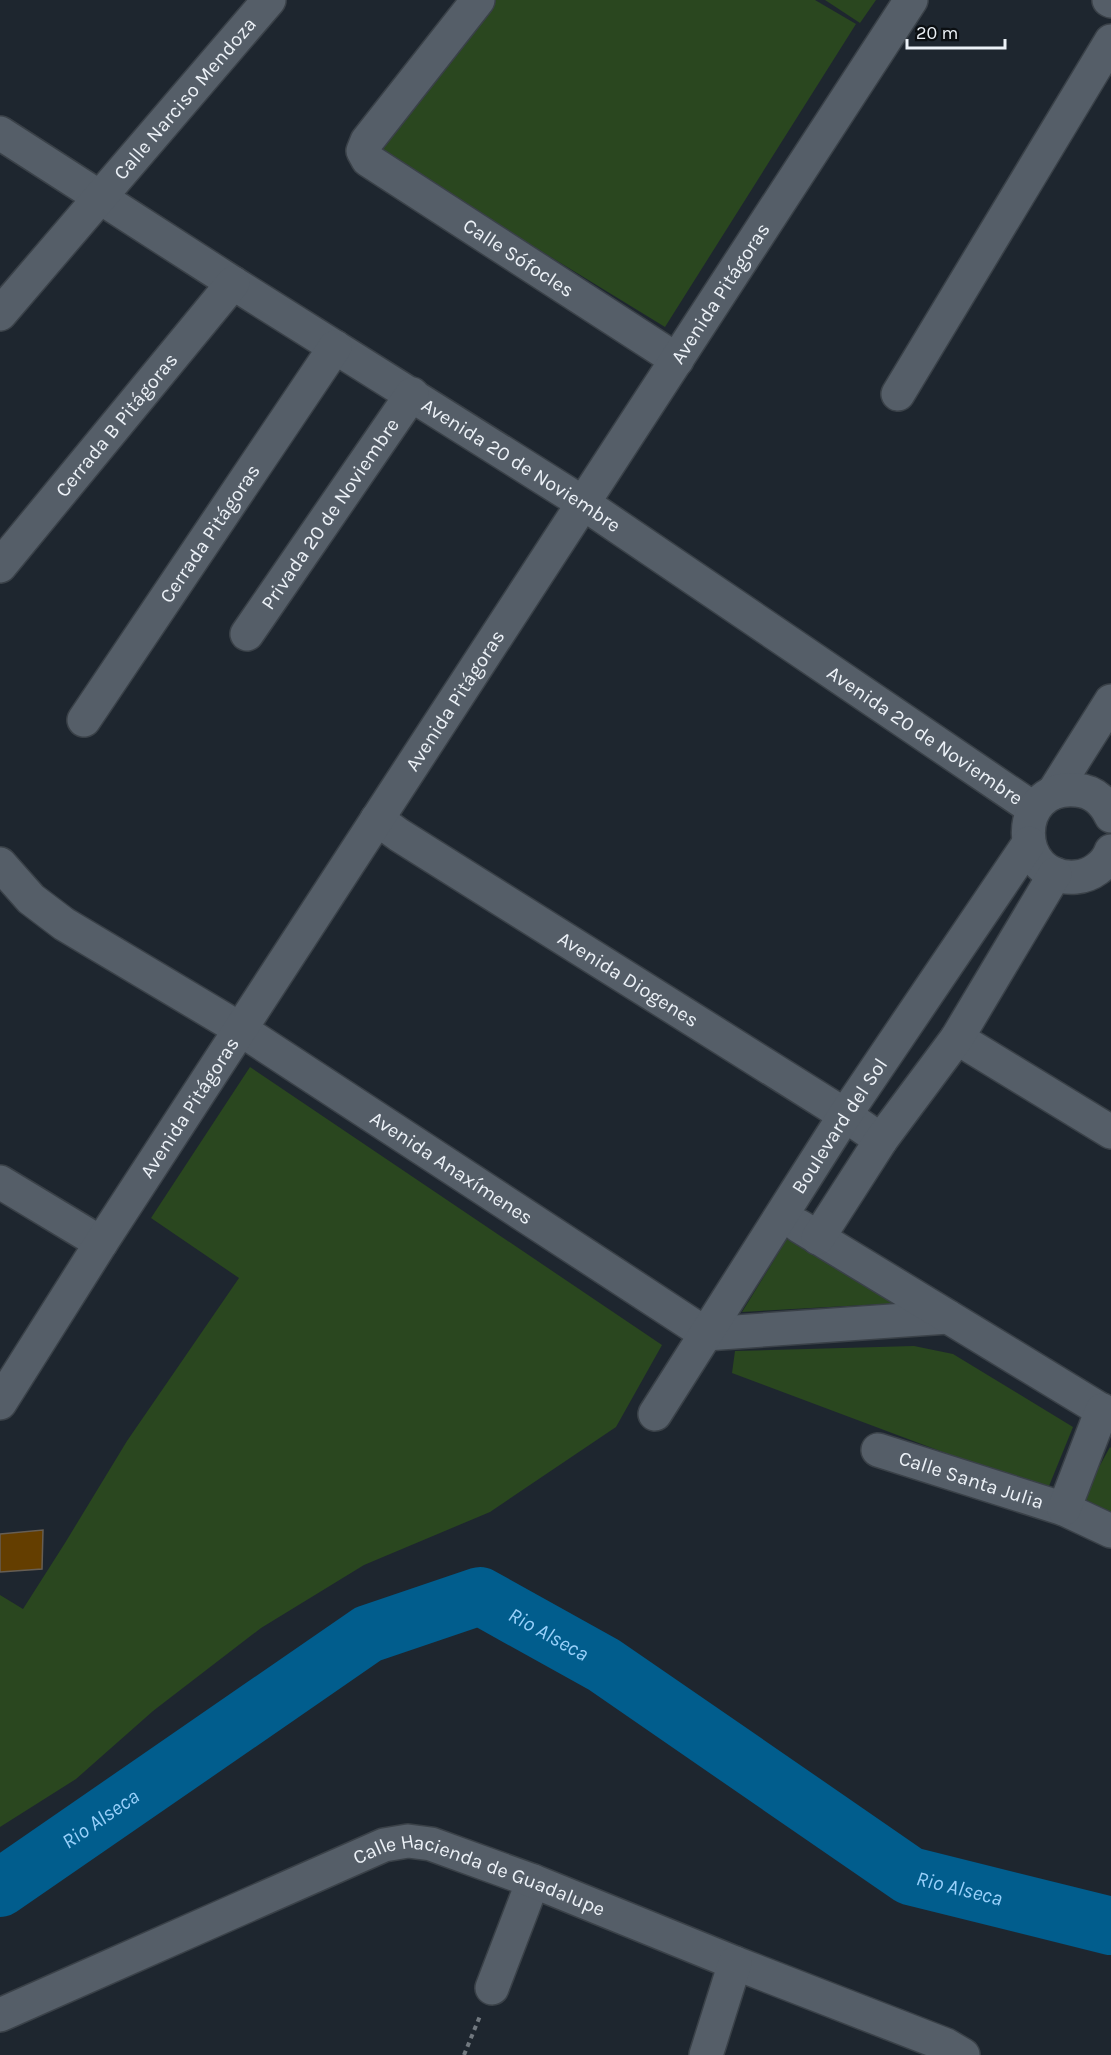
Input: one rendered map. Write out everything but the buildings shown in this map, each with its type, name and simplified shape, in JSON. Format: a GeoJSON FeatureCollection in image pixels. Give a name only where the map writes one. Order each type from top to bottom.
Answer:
{"type":"FeatureCollection","features":[{"type":"Feature","properties":{"kind":"street","name":"Calle Narciso Mendoza"},"geometry":{"type":"LineString","coordinates":[[0,314],[269,0]]}},
{"type":"Feature","properties":{"kind":"street","name":"Calle Sófocles"},"geometry":{"type":"LineString","coordinates":[[478,0],[367,141],[363,151],[368,160],[677,360]]}},
{"type":"Feature","properties":{"kind":"street","name":"Avenida Pitágoras"},"geometry":{"type":"LineString","coordinates":[[0,1403],[101,1243],[911,0]]}},
{"type":"Feature","properties":{"kind":"street"},"geometry":{"type":"LineString","coordinates":[[898,394],[1111,41]]}},
{"type":"Feature","properties":{"kind":"street","name":"Avenida 20 de Noviembre"},"geometry":{"type":"LineString","coordinates":[[0,133],[233,283],[584,503],[1044,801]]}},
{"type":"Feature","properties":{"kind":"street","name":"Cerrada B Pitágoras"},"geometry":{"type":"LineString","coordinates":[[0,566],[233,283]]}},
{"type":"Feature","properties":{"kind":"street","name":"Cerrada Pitágoras"},"geometry":{"type":"LineString","coordinates":[[84,720],[335,347]]}},
{"type":"Feature","properties":{"kind":"street","name":"Privada 20 de Noviembre"},"geometry":{"type":"LineString","coordinates":[[247,634],[412,394]]}},
{"type":"Feature","properties":{"kind":"street"},"geometry":{"type":"LineString","coordinates":[[1110,855],[1096,869],[1079,877],[1055,874],[1042,867],[1033,856],[1029,843],[1029,820],[1111,701]]}},
{"type":"Feature","properties":{"kind":"street"},"geometry":{"type":"LineString","coordinates":[[1044,801],[1067,789],[1082,790],[1096,796],[1110,808]]}},
{"type":"Feature","properties":{"kind":"street","name":"Avenida Diogenes"},"geometry":{"type":"LineString","coordinates":[[377,819],[399,836],[845,1115],[881,1140]]}},
{"type":"Feature","properties":{"kind":"street","name":"Boulevard del Sol"},"geometry":{"type":"LineString","coordinates":[[655,1414],[845,1115],[1029,843]]}},
{"type":"Feature","properties":{"kind":"street","name":"Avenida Anaxímenes"},"geometry":{"type":"LineString","coordinates":[[0,864],[31,899],[64,924],[240,1029],[706,1334]]}},
{"type":"Feature","properties":{"kind":"street"},"geometry":{"type":"LineString","coordinates":[[818,1238],[881,1140],[957,1038],[1055,874]]}},
{"type":"Feature","properties":{"kind":"street"},"geometry":{"type":"LineString","coordinates":[[957,1038],[1111,1132]]}},
{"type":"Feature","properties":{"kind":"street"},"geometry":{"type":"LineString","coordinates":[[0,1182],[101,1243]]}},
{"type":"Feature","properties":{"kind":"street"},"geometry":{"type":"LineString","coordinates":[[782,1216],[1107,1413]]}},
{"type":"Feature","properties":{"kind":"street"},"geometry":{"type":"LineString","coordinates":[[706,1334],[948,1317]]}},
{"type":"Feature","properties":{"kind":"street","name":"Calle Santa Julia"},"geometry":{"type":"LineString","coordinates":[[1064,1509],[1107,1413]]}},
{"type":"Feature","properties":{"kind":"street","name":"Calle Santa Julia"},"geometry":{"type":"LineString","coordinates":[[879,1450],[1064,1509],[1111,1532]]}},
{"type":"Feature","properties":{"kind":"street","name":"Calle Hacienda de Guadalupe"},"geometry":{"type":"LineString","coordinates":[[0,2015],[384,1845],[408,1841],[431,1844],[534,1881],[735,1964],[946,2045],[963,2055]]}},
{"type":"Feature","properties":{"kind":"street"},"geometry":{"type":"LineString","coordinates":[[492,1988],[534,1881]]}},
{"type":"Feature","properties":{"kind":"street"},"geometry":{"type":"LineString","coordinates":[[706,2055],[735,1964]]}},
{"type":"Feature","properties":{"kind":"path"},"geometry":{"type":"LineString","coordinates":[[464,2055],[492,1988]]}},
{"type":"Feature","properties":{"kind":"green space"},"geometry":{"type":"Polygon","coordinates":[[[495,0],[815,0],[856,24],[665,327],[376,150],[495,0]]]}},
{"type":"Feature","properties":{"kind":"green space"},"geometry":{"type":"Polygon","coordinates":[[[825,0],[876,0],[860,23],[825,0]]]}},
{"type":"Feature","properties":{"kind":"green space"},"geometry":{"type":"Polygon","coordinates":[[[250,1067],[662,1345],[616,1427],[490,1512],[364,1565],[261,1628],[153,1711],[76,1779],[0,1827],[0,1595],[23,1609],[127,1441],[239,1278],[151,1218],[250,1067]]]}},
{"type":"Feature","properties":{"kind":"green space"},"geometry":{"type":"Polygon","coordinates":[[[787,1239],[901,1303],[742,1312],[787,1239]]]}},
{"type":"Feature","properties":{"kind":"green space"},"geometry":{"type":"Polygon","coordinates":[[[914,1346],[953,1354],[1073,1427],[1047,1491],[732,1373],[735,1351],[914,1346]]]}},
{"type":"Feature","properties":{"kind":"green space"},"geometry":{"type":"Polygon","coordinates":[[[1111,1448],[1111,1512],[1082,1498],[1111,1448]]]}},
{"type":"Feature","properties":{"kind":"waterway","name":"Rio Alseca"},"geometry":{"type":"LineString","coordinates":[[0,1888],[368,1634],[480,1596],[604,1665],[910,1876],[1111,1926]]}}]}
